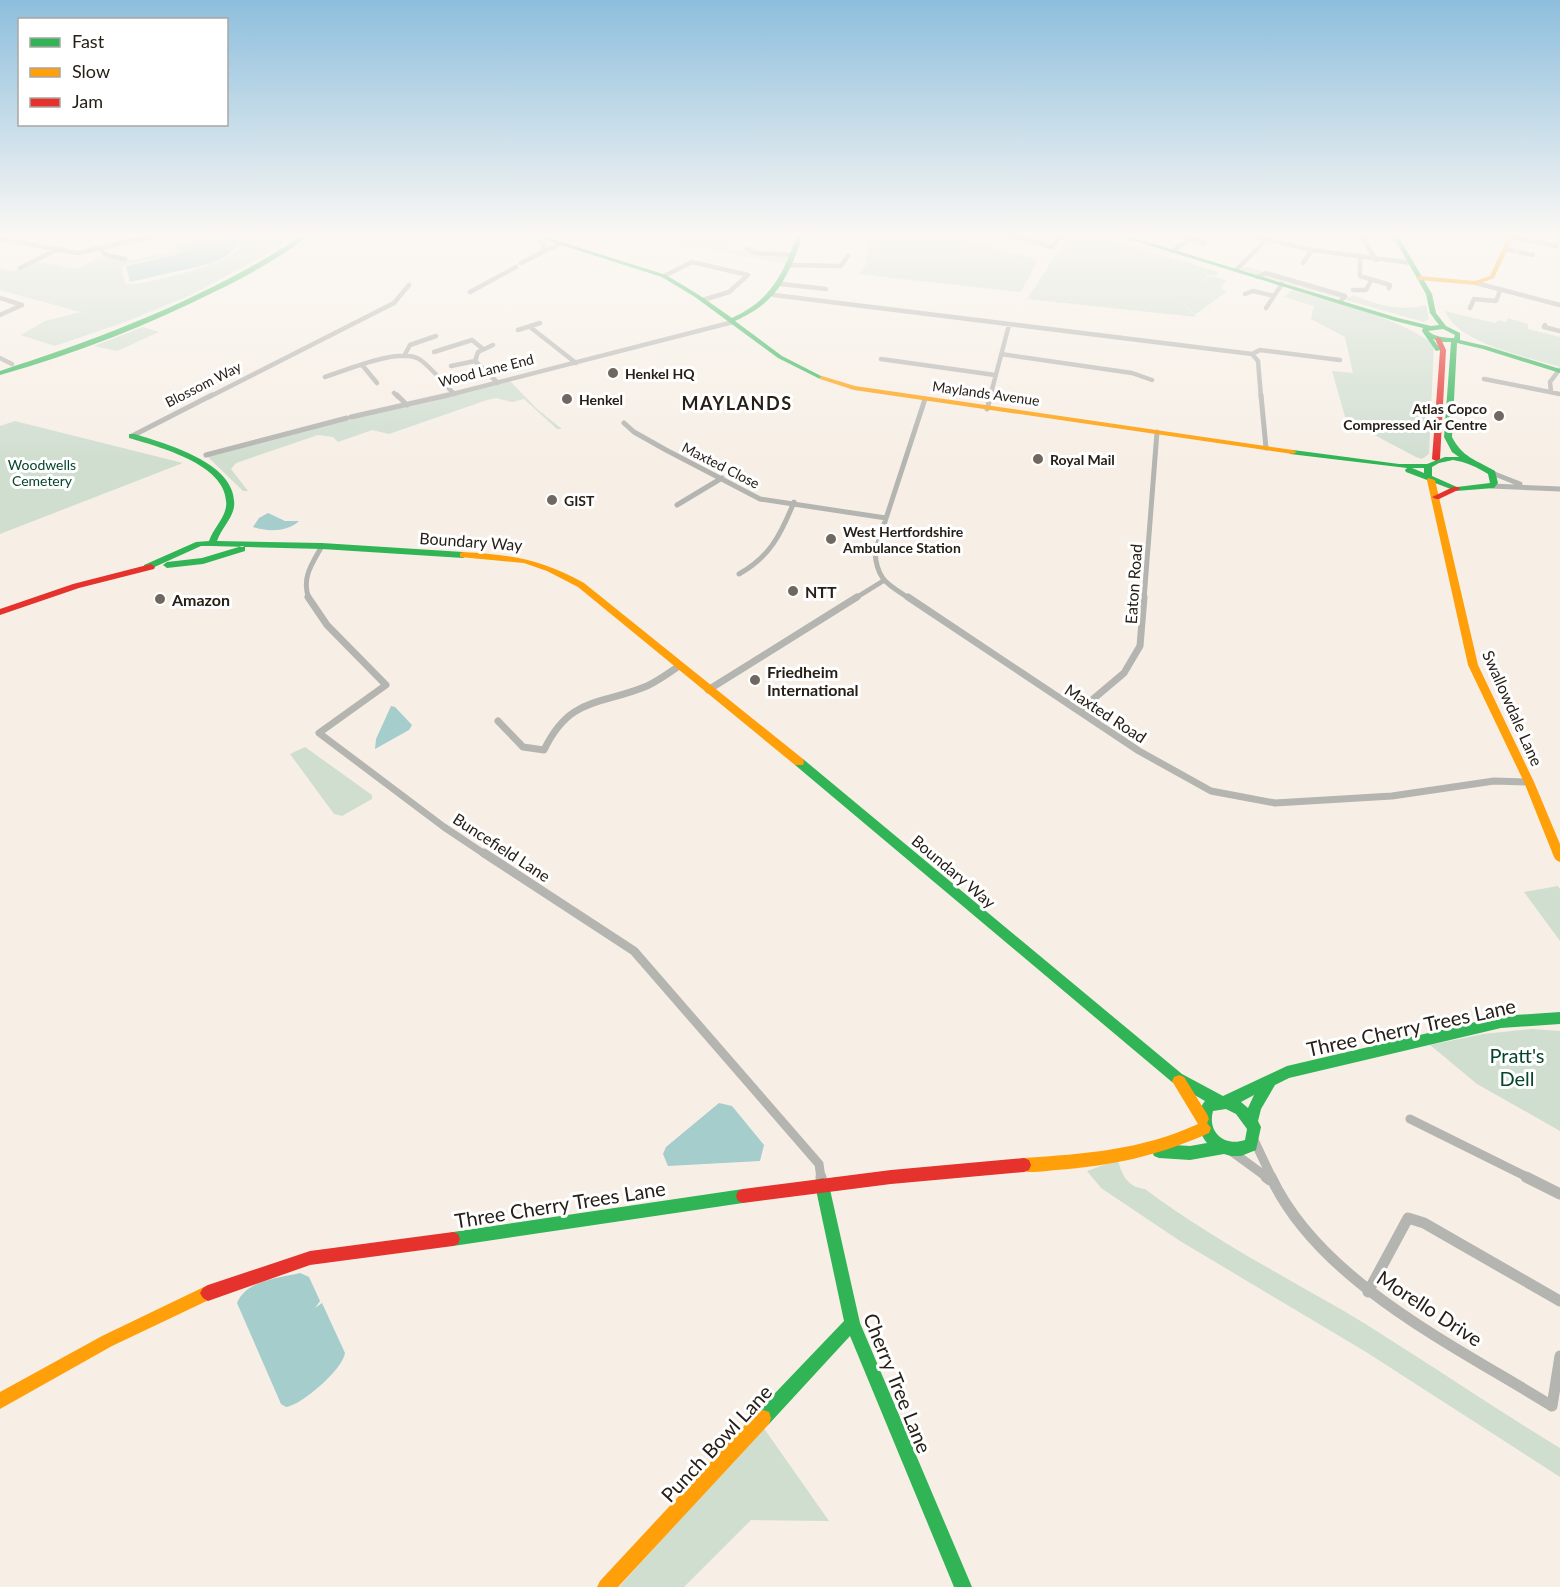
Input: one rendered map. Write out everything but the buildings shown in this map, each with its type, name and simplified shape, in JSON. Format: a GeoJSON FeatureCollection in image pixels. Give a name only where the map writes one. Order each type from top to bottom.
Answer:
{"type":"FeatureCollection","features":[{"type":"Feature","properties":{"kind":"street"},"geometry":{"type":"LineString","coordinates":[[0,368],[108,333],[163,310]]}},
{"type":"Feature","properties":{"kind":"street"},"geometry":{"type":"LineString","coordinates":[[0,373],[107,338],[175,310]]}},
{"type":"Feature","properties":{"kind":"street","name":"Blossom Way"},"geometry":{"type":"LineString","coordinates":[[132,436],[380,310]]}},
{"type":"Feature","properties":{"kind":"street","name":"Maylands Avenue"},"geometry":{"type":"LineString","coordinates":[[717,310],[780,357],[813,375],[866,391],[1431,470],[1456,489]]}},
{"type":"Feature","properties":{"kind":"street","name":"Wood Lane End"},"geometry":{"type":"LineString","coordinates":[[207,455],[244,443],[576,363],[732,321],[756,310]]}},
{"type":"Feature","properties":{"kind":"street"},"geometry":{"type":"LineString","coordinates":[[892,310],[1252,354],[1260,350],[1340,360]]}},
{"type":"Feature","properties":{"kind":"street"},"geometry":{"type":"LineString","coordinates":[[1367,310],[1431,328],[1457,339],[1559,371],[1550,382],[1551,392]]}},
{"type":"Feature","properties":{"kind":"street","name":"Swallowdale Lane"},"geometry":{"type":"LineString","coordinates":[[1427,310],[1431,328],[1443,350],[1431,470],[1473,665],[1529,782],[1560,857]]}},
{"type":"Feature","properties":{"kind":"street"},"geometry":{"type":"LineString","coordinates":[[1380,314],[1414,322],[1475,347],[1526,360]]}},
{"type":"Feature","properties":{"kind":"street"},"geometry":{"type":"LineString","coordinates":[[518,330],[540,323]]}},
{"type":"Feature","properties":{"kind":"street"},"geometry":{"type":"LineString","coordinates":[[987,409],[1009,325]]}},
{"type":"Feature","properties":{"kind":"street"},"geometry":{"type":"LineString","coordinates":[[1545,325],[1544,327],[1559,332]]}},
{"type":"Feature","properties":{"kind":"street"},"geometry":{"type":"LineString","coordinates":[[530,327],[576,363]]}},
{"type":"Feature","properties":{"kind":"street"},"geometry":{"type":"LineString","coordinates":[[1431,328],[1444,327],[1457,339]]}},
{"type":"Feature","properties":{"kind":"street"},"geometry":{"type":"LineString","coordinates":[[404,356],[410,345],[436,336]]}},
{"type":"Feature","properties":{"kind":"street"},"geometry":{"type":"LineString","coordinates":[[1457,339],[1452,355],[1448,437],[1455,450],[1466,459],[1492,473],[1525,486]]}},
{"type":"Feature","properties":{"kind":"street"},"geometry":{"type":"LineString","coordinates":[[434,352],[472,340],[483,349]]}},
{"type":"Feature","properties":{"kind":"street"},"geometry":{"type":"LineString","coordinates":[[475,361],[478,352],[493,345]]}},
{"type":"Feature","properties":{"kind":"street"},"geometry":{"type":"LineString","coordinates":[[1001,354],[1132,373],[1152,380]]}},
{"type":"Feature","properties":{"kind":"street"},"geometry":{"type":"LineString","coordinates":[[1252,354],[1258,361],[1266,448]]}},
{"type":"Feature","properties":{"kind":"street"},"geometry":{"type":"LineString","coordinates":[[325,377],[404,356],[418,358],[454,394]]}},
{"type":"Feature","properties":{"kind":"street"},"geometry":{"type":"LineString","coordinates":[[0,358],[12,364]]}},
{"type":"Feature","properties":{"kind":"street"},"geometry":{"type":"LineString","coordinates":[[881,359],[995,375]]}},
{"type":"Feature","properties":{"kind":"street"},"geometry":{"type":"LineString","coordinates":[[451,366],[475,361]]}},
{"type":"Feature","properties":{"kind":"street"},"geometry":{"type":"LineString","coordinates":[[475,361],[498,383]]}},
{"type":"Feature","properties":{"kind":"street"},"geometry":{"type":"LineString","coordinates":[[363,366],[377,383]]}},
{"type":"Feature","properties":{"kind":"street"},"geometry":{"type":"LineString","coordinates":[[1484,379],[1560,394]]}},
{"type":"Feature","properties":{"kind":"street"},"geometry":{"type":"LineString","coordinates":[[394,393],[407,405]]}},
{"type":"Feature","properties":{"kind":"street"},"geometry":{"type":"LineString","coordinates":[[708,690],[883,581],[876,567],[875,552],[925,399]]}},
{"type":"Feature","properties":{"kind":"street","name":"Maxted Close"},"geometry":{"type":"LineString","coordinates":[[624,423],[634,432],[760,499],[794,502],[886,518]]}},
{"type":"Feature","properties":{"kind":"street","name":"Eaton Road"},"geometry":{"type":"LineString","coordinates":[[1078,711],[1124,673],[1140,646],[1157,432]]}},
{"type":"Feature","properties":{"kind":"street"},"geometry":{"type":"LineString","coordinates":[[132,436],[181,452],[208,466],[230,494],[230,510],[222,522],[215,547],[207,560],[192,553]]}},
{"type":"Feature","properties":{"kind":"street"},"geometry":{"type":"LineString","coordinates":[[1431,470],[1449,457],[1466,459]]}},
{"type":"Feature","properties":{"kind":"street"},"geometry":{"type":"LineString","coordinates":[[1491,486],[1494,477],[1492,473]]}},
{"type":"Feature","properties":{"kind":"street"},"geometry":{"type":"LineString","coordinates":[[677,505],[722,478]]}},
{"type":"Feature","properties":{"kind":"street"},"geometry":{"type":"LineString","coordinates":[[1436,497],[1456,489],[1491,486],[1560,489]]}},
{"type":"Feature","properties":{"kind":"street"},"geometry":{"type":"LineString","coordinates":[[739,574],[766,559],[776,545],[794,502]]}},
{"type":"Feature","properties":{"kind":"street"},"geometry":{"type":"LineString","coordinates":[[192,553],[203,535],[222,522]]}},
{"type":"Feature","properties":{"kind":"street","name":"Boundary Way"},"geometry":{"type":"LineString","coordinates":[[215,547],[322,546],[525,560],[551,567],[581,585],[867,818],[1177,1078],[1223,1102]]}},
{"type":"Feature","properties":{"kind":"street","name":"Buncefield Lane"},"geometry":{"type":"LineString","coordinates":[[322,546],[306,575],[305,588],[309,600],[318,614],[386,686],[319,733],[444,828],[634,951],[819,1164],[822,1185]]}},
{"type":"Feature","properties":{"kind":"street"},"geometry":{"type":"LineString","coordinates":[[0,612],[76,586],[215,547]]}},
{"type":"Feature","properties":{"kind":"street","name":"Maxted Road"},"geometry":{"type":"LineString","coordinates":[[883,581],[1078,711],[1186,779],[1212,791],[1275,803],[1392,796],[1494,781],[1529,782]]}},
{"type":"Feature","properties":{"kind":"street"},"geometry":{"type":"LineString","coordinates":[[498,721],[525,750],[534,752],[544,750],[558,726],[579,707],[608,695],[647,685],[679,666]]}},
{"type":"Feature","properties":{"kind":"street","name":"Three Cherry Trees Lane"},"geometry":{"type":"LineString","coordinates":[[1156,1151],[1185,1139],[1203,1124],[1208,1106],[1223,1102],[1287,1072],[1424,1038],[1501,1022],[1560,1018]]}},
{"type":"Feature","properties":{"kind":"street","name":"Boundary Way"},"geometry":{"type":"LineString","coordinates":[[1177,1078],[1203,1124]]}},
{"type":"Feature","properties":{"kind":"street"},"geometry":{"type":"LineString","coordinates":[[1254,1140],[1251,1121],[1255,1107],[1271,1079]]}},
{"type":"Feature","properties":{"kind":"street"},"geometry":{"type":"LineString","coordinates":[[1223,1102],[1241,1109],[1251,1121]]}},
{"type":"Feature","properties":{"kind":"street"},"geometry":{"type":"LineString","coordinates":[[1410,1119],[1436,1129],[1560,1194]]}},
{"type":"Feature","properties":{"kind":"street"},"geometry":{"type":"LineString","coordinates":[[1203,1124],[1214,1143],[1227,1150]]}},
{"type":"Feature","properties":{"kind":"street","name":"Three Cherry Trees Lane"},"geometry":{"type":"LineString","coordinates":[[0,1401],[59,1367],[190,1300],[235,1282],[319,1256],[408,1247],[664,1205],[822,1185],[945,1171],[1107,1159],[1156,1151],[1190,1153],[1246,1149],[1254,1140]]}},
{"type":"Feature","properties":{"kind":"street","name":"Morello Drive"},"geometry":{"type":"LineString","coordinates":[[1254,1140],[1281,1198],[1321,1246],[1368,1292],[1552,1406],[1560,1356]]}},
{"type":"Feature","properties":{"kind":"street","name":"Morello Drive"},"geometry":{"type":"LineString","coordinates":[[1227,1150],[1274,1183]]}},
{"type":"Feature","properties":{"kind":"street","name":"Cherry Tree Lane"},"geometry":{"type":"LineString","coordinates":[[822,1185],[852,1323],[963,1587]]}},
{"type":"Feature","properties":{"kind":"street"},"geometry":{"type":"LineString","coordinates":[[1368,1292],[1408,1218],[1424,1222],[1560,1300]]}},
{"type":"Feature","properties":{"kind":"street","name":"Punch Bowl Lane"},"geometry":{"type":"LineString","coordinates":[[606,1587],[852,1323]]}},
{"type":"Feature","properties":{"kind":"green space"},"geometry":{"type":"Polygon","coordinates":[[[74,310],[154,310],[55,346],[21,335],[45,321],[81,312],[74,310]]]}},
{"type":"Feature","properties":{"kind":"green space"},"geometry":{"type":"Polygon","coordinates":[[[1131,310],[1190,310],[1196,317],[1131,310]]]}},
{"type":"Feature","properties":{"kind":"green space"},"geometry":{"type":"Polygon","coordinates":[[[1190,310],[1202,310],[1195,315],[1190,310]]]}},
{"type":"Feature","properties":{"kind":"green space"},"geometry":{"type":"Polygon","coordinates":[[[1313,310],[1360,310],[1401,325],[1434,344],[1429,454],[1422,459],[1416,457],[1346,420],[1332,371],[1353,373],[1345,337],[1311,319],[1313,310]]]}},
{"type":"Feature","properties":{"kind":"green space"},"geometry":{"type":"Polygon","coordinates":[[[1382,310],[1427,310],[1429,319],[1424,322],[1382,310]]]}},
{"type":"Feature","properties":{"kind":"green space"},"geometry":{"type":"Polygon","coordinates":[[[1445,311],[1495,323],[1499,320],[1506,322],[1508,318],[1528,324],[1528,329],[1560,337],[1560,367],[1513,354],[1479,341],[1452,322],[1445,311]]]}},
{"type":"Feature","properties":{"kind":"green space"},"geometry":{"type":"Polygon","coordinates":[[[143,327],[159,332],[117,351],[94,346],[143,327]]]}},
{"type":"Feature","properties":{"kind":"green space"},"geometry":{"type":"Polygon","coordinates":[[[510,381],[537,409],[562,429],[557,429],[524,399],[512,402],[496,398],[389,434],[372,430],[338,442],[333,437],[318,435],[236,463],[231,469],[248,491],[243,491],[208,457],[317,427],[510,381]]]}},
{"type":"Feature","properties":{"kind":"green space","name":"Woodwells Cemetery"},"geometry":{"type":"Polygon","coordinates":[[[15,421],[183,463],[0,534],[0,426],[15,421]]]}},
{"type":"Feature","properties":{"kind":"green space"},"geometry":{"type":"Polygon","coordinates":[[[305,747],[372,795],[372,799],[342,816],[334,814],[290,754],[305,747]]]}},
{"type":"Feature","properties":{"kind":"green space"},"geometry":{"type":"Polygon","coordinates":[[[1558,886],[1560,889],[1560,941],[1524,892],[1558,886]]]}},
{"type":"Feature","properties":{"kind":"green space","name":"Pratt's Dell"},"geometry":{"type":"Polygon","coordinates":[[[1532,1029],[1560,1031],[1560,1131],[1477,1084],[1430,1045],[1483,1034],[1532,1029]]]}},
{"type":"Feature","properties":{"kind":"green space"},"geometry":{"type":"Polygon","coordinates":[[[1118,1160],[1124,1176],[1134,1186],[1145,1189],[1218,1238],[1344,1311],[1560,1448],[1560,1477],[1366,1352],[1180,1241],[1101,1188],[1087,1171],[1118,1160]]]}},
{"type":"Feature","properties":{"kind":"green space"},"geometry":{"type":"Polygon","coordinates":[[[763,1427],[829,1521],[751,1520],[684,1587],[619,1587],[763,1427]]]}},
{"type":"Feature","properties":{"kind":"water"},"geometry":{"type":"Polygon","coordinates":[[[268,513],[285,521],[299,521],[294,525],[277,530],[253,527],[259,518],[268,513]]]}},
{"type":"Feature","properties":{"kind":"water"},"geometry":{"type":"Polygon","coordinates":[[[391,706],[395,707],[412,725],[409,730],[375,749],[376,739],[391,706]]]}},
{"type":"Feature","properties":{"kind":"water"},"geometry":{"type":"Polygon","coordinates":[[[719,1103],[732,1106],[764,1145],[760,1161],[668,1166],[663,1154],[666,1147],[719,1103]]]}},
{"type":"Feature","properties":{"kind":"water"},"geometry":{"type":"Polygon","coordinates":[[[300,1273],[309,1277],[320,1301],[315,1308],[322,1303],[345,1353],[343,1360],[330,1377],[302,1400],[286,1407],[281,1404],[237,1303],[241,1295],[255,1285],[300,1273]]]}},
{"type":"Feature","properties":{"kind":"traffic: fast"},"geometry":{"type":"LineString","coordinates":[[0,373],[119,332],[171,310]]}},
{"type":"Feature","properties":{"kind":"traffic: fast"},"geometry":{"type":"LineString","coordinates":[[716,310],[780,357],[822,378]]}},
{"type":"Feature","properties":{"kind":"traffic: fast"},"geometry":{"type":"LineString","coordinates":[[731,321],[752,310]]}},
{"type":"Feature","properties":{"kind":"traffic: fast"},"geometry":{"type":"LineString","coordinates":[[1364,310],[1429,327]]}},
{"type":"Feature","properties":{"kind":"traffic: fast"},"geometry":{"type":"LineString","coordinates":[[1432,310],[1444,327]]}},
{"type":"Feature","properties":{"kind":"traffic: fast"},"geometry":{"type":"LineString","coordinates":[[1429,335],[1443,340],[1457,340],[1458,334],[1444,327],[1426,328],[1425,331],[1438,350]]}},
{"type":"Feature","properties":{"kind":"traffic: fast"},"geometry":{"type":"LineString","coordinates":[[1454,341],[1448,437],[1455,450],[1465,458]]}},
{"type":"Feature","properties":{"kind":"traffic: fast"},"geometry":{"type":"LineString","coordinates":[[1455,341],[1484,347],[1560,371]]}},
{"type":"Feature","properties":{"kind":"traffic: fast"},"geometry":{"type":"LineString","coordinates":[[132,436],[193,458],[220,478],[227,490],[230,505],[212,543]]}},
{"type":"Feature","properties":{"kind":"traffic: fast"},"geometry":{"type":"LineString","coordinates":[[1293,452],[1399,466],[1428,466]]}},
{"type":"Feature","properties":{"kind":"traffic: fast"},"geometry":{"type":"LineString","coordinates":[[1409,470],[1456,489],[1491,486],[1494,483],[1492,473],[1469,461],[1453,458],[1436,461],[1428,466],[1428,476]]}},
{"type":"Feature","properties":{"kind":"traffic: fast"},"geometry":{"type":"LineString","coordinates":[[147,567],[199,544],[212,543],[322,546],[463,555]]}},
{"type":"Feature","properties":{"kind":"traffic: fast"},"geometry":{"type":"LineString","coordinates":[[167,565],[203,561],[242,549]]}},
{"type":"Feature","properties":{"kind":"traffic: fast"},"geometry":{"type":"LineString","coordinates":[[799,762],[1177,1078],[1220,1102]]}},
{"type":"Feature","properties":{"kind":"traffic: fast"},"geometry":{"type":"LineString","coordinates":[[1227,1102],[1287,1072],[1501,1022],[1560,1018]]}},
{"type":"Feature","properties":{"kind":"traffic: fast"},"geometry":{"type":"LineString","coordinates":[[1251,1121],[1255,1107],[1271,1079]]}},
{"type":"Feature","properties":{"kind":"traffic: fast"},"geometry":{"type":"LineString","coordinates":[[1227,1102],[1241,1109],[1254,1127],[1251,1145],[1241,1149],[1222,1147],[1209,1135],[1205,1126],[1208,1106],[1227,1102]]}},
{"type":"Feature","properties":{"kind":"traffic: fast"},"geometry":{"type":"LineString","coordinates":[[1159,1151],[1190,1153],[1222,1148]]}},
{"type":"Feature","properties":{"kind":"traffic: fast"},"geometry":{"type":"LineString","coordinates":[[822,1185],[852,1323],[963,1587]]}},
{"type":"Feature","properties":{"kind":"traffic: fast"},"geometry":{"type":"LineString","coordinates":[[453,1239],[743,1196]]}},
{"type":"Feature","properties":{"kind":"traffic: fast"},"geometry":{"type":"LineString","coordinates":[[763,1418],[852,1323]]}},
{"type":"Feature","properties":{"kind":"traffic: slow"},"geometry":{"type":"LineString","coordinates":[[822,378],[854,388],[1293,452]]}},
{"type":"Feature","properties":{"kind":"traffic: slow"},"geometry":{"type":"LineString","coordinates":[[1431,480],[1473,665],[1529,782],[1560,857]]}},
{"type":"Feature","properties":{"kind":"traffic: slow"},"geometry":{"type":"LineString","coordinates":[[463,555],[511,558],[537,564],[581,585],[799,762]]}},
{"type":"Feature","properties":{"kind":"traffic: slow"},"geometry":{"type":"LineString","coordinates":[[1179,1081],[1202,1119]]}},
{"type":"Feature","properties":{"kind":"traffic: slow"},"geometry":{"type":"LineString","coordinates":[[1024,1165],[1071,1162],[1139,1152],[1161,1146],[1204,1128]]}},
{"type":"Feature","properties":{"kind":"traffic: slow"},"geometry":{"type":"LineString","coordinates":[[0,1401],[107,1341],[208,1293]]}},
{"type":"Feature","properties":{"kind":"traffic: slow"},"geometry":{"type":"LineString","coordinates":[[606,1587],[763,1418]]}},
{"type":"Feature","properties":{"kind":"traffic: jam"},"geometry":{"type":"LineString","coordinates":[[1436,459],[1443,350],[1438,339]]}},
{"type":"Feature","properties":{"kind":"traffic: jam"},"geometry":{"type":"LineString","coordinates":[[1436,497],[1456,489]]}},
{"type":"Feature","properties":{"kind":"traffic: jam"},"geometry":{"type":"LineString","coordinates":[[0,612],[76,586],[151,567]]}},
{"type":"Feature","properties":{"kind":"traffic: jam"},"geometry":{"type":"LineString","coordinates":[[743,1196],[891,1177],[1024,1165]]}},
{"type":"Feature","properties":{"kind":"traffic: jam"},"geometry":{"type":"LineString","coordinates":[[208,1293],[310,1258],[453,1239]]}},
{"type":"Feature","properties":{"kind":"place","name":"Henkel HQ"},"geometry":{"type":"Point","coordinates":[613,373]}},
{"type":"Feature","properties":{"kind":"place","name":"Henkel"},"geometry":{"type":"Point","coordinates":[567,399]}},
{"type":"Feature","properties":{"kind":"place","name":"Atlas Copco Compressed Air Centre"},"geometry":{"type":"Point","coordinates":[1499,416]}},
{"type":"Feature","properties":{"kind":"place","name":"Royal Mail"},"geometry":{"type":"Point","coordinates":[1038,459]}},
{"type":"Feature","properties":{"kind":"place","name":"GIST"},"geometry":{"type":"Point","coordinates":[552,500]}},
{"type":"Feature","properties":{"kind":"place","name":"West Hertfordshire Ambulance Station"},"geometry":{"type":"Point","coordinates":[831,539]}},
{"type":"Feature","properties":{"kind":"place","name":"NTT"},"geometry":{"type":"Point","coordinates":[793,591]}},
{"type":"Feature","properties":{"kind":"place","name":"Amazon"},"geometry":{"type":"Point","coordinates":[160,599]}},
{"type":"Feature","properties":{"kind":"place","name":"Friedheim International"},"geometry":{"type":"Point","coordinates":[755,680]}},
{"type":"Feature","properties":{"kind":"district","name":"MAYLANDS"},"geometry":{"type":"Point","coordinates":[737,403]}}]}
